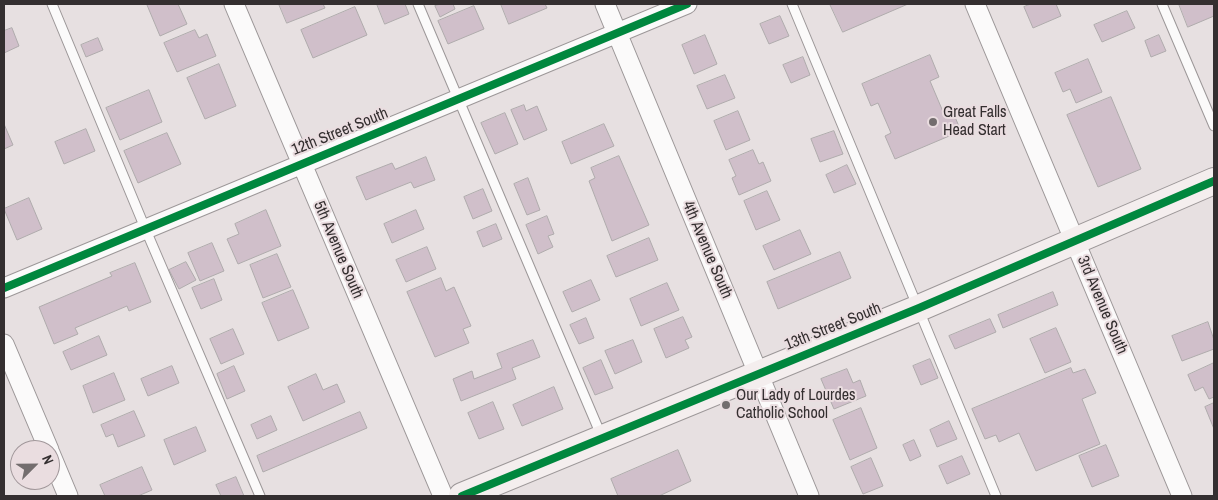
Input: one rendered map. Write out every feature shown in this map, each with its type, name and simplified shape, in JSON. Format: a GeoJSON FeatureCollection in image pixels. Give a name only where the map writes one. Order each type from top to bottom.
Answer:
{"type":"FeatureCollection","features":[{"type":"Feature","properties":{"kind":"street","name":"5th Avenue South"},"geometry":{"type":"LineString","coordinates":[[234,4],[443,496]]}},
{"type":"Feature","properties":{"kind":"street","name":"4th Avenue South"},"geometry":{"type":"LineString","coordinates":[[605,4],[809,496]]}},
{"type":"Feature","properties":{"kind":"street","name":"12th Street South"},"geometry":{"type":"LineString","coordinates":[[4,288],[300,163],[687,4]]}},
{"type":"Feature","properties":{"kind":"street","name":"3rd Avenue South"},"geometry":{"type":"LineString","coordinates":[[975,4],[1182,496]]}},
{"type":"Feature","properties":{"kind":"street","name":"13th Street South"},"geometry":{"type":"LineString","coordinates":[[462,496],[919,308],[1214,181]]}},
{"type":"Feature","properties":{"kind":"street"},"geometry":{"type":"LineString","coordinates":[[4,344],[44,440]]}},
{"type":"Feature","properties":{"kind":"street"},"geometry":{"type":"LineString","coordinates":[[60,477],[68,496]]}},
{"type":"Feature","properties":{"kind":"lane"},"geometry":{"type":"LineString","coordinates":[[52,4],[145,228],[260,496]]}},
{"type":"Feature","properties":{"kind":"lane"},"geometry":{"type":"LineString","coordinates":[[418,4],[602,438]]}},
{"type":"Feature","properties":{"kind":"lane"},"geometry":{"type":"LineString","coordinates":[[792,4],[996,496]]}},
{"type":"Feature","properties":{"kind":"lane"},"geometry":{"type":"LineString","coordinates":[[1162,4],[1214,126]]}},
{"type":"Feature","properties":{"kind":"building"},"geometry":{"type":"Polygon","coordinates":[[[178,4],[187,24],[160,36],[147,5],[178,4]]]}},
{"type":"Feature","properties":{"kind":"building"},"geometry":{"type":"Polygon","coordinates":[[[279,4],[323,4],[325,8],[287,23],[279,4]]]}},
{"type":"Feature","properties":{"kind":"building"},"geometry":{"type":"Polygon","coordinates":[[[377,4],[405,4],[409,14],[385,24],[377,4]]]}},
{"type":"Feature","properties":{"kind":"building"},"geometry":{"type":"Polygon","coordinates":[[[453,4],[455,9],[440,17],[435,6],[453,4]]]}},
{"type":"Feature","properties":{"kind":"building"},"geometry":{"type":"Polygon","coordinates":[[[501,4],[545,4],[547,8],[509,24],[501,4]]]}},
{"type":"Feature","properties":{"kind":"building"},"geometry":{"type":"Polygon","coordinates":[[[830,4],[908,4],[843,32],[830,4]]]}},
{"type":"Feature","properties":{"kind":"building"},"geometry":{"type":"Polygon","coordinates":[[[1031,4],[1056,4],[1061,16],[1033,28],[1024,7],[1031,4]]]}},
{"type":"Feature","properties":{"kind":"building"},"geometry":{"type":"Polygon","coordinates":[[[1179,4],[1214,4],[1214,16],[1188,27],[1179,4]]]}},
{"type":"Feature","properties":{"kind":"building"},"geometry":{"type":"Polygon","coordinates":[[[474,6],[484,29],[448,44],[438,21],[474,6]]]}},
{"type":"Feature","properties":{"kind":"building"},"geometry":{"type":"Polygon","coordinates":[[[355,7],[367,35],[313,58],[301,30],[355,7]]]}},
{"type":"Feature","properties":{"kind":"building"},"geometry":{"type":"Polygon","coordinates":[[[1127,11],[1135,28],[1102,42],[1094,25],[1127,11]]]}},
{"type":"Feature","properties":{"kind":"building"},"geometry":{"type":"Polygon","coordinates":[[[780,16],[789,36],[769,44],[760,24],[780,16]]]}},
{"type":"Feature","properties":{"kind":"building"},"geometry":{"type":"Polygon","coordinates":[[[12,28],[19,46],[4,53],[4,31],[12,28]]]}},
{"type":"Feature","properties":{"kind":"building"},"geometry":{"type":"Polygon","coordinates":[[[195,30],[199,38],[207,34],[216,56],[177,72],[164,43],[195,30]]]}},
{"type":"Feature","properties":{"kind":"building"},"geometry":{"type":"Polygon","coordinates":[[[705,35],[717,64],[694,74],[682,45],[705,35]]]}},
{"type":"Feature","properties":{"kind":"building"},"geometry":{"type":"Polygon","coordinates":[[[1159,35],[1166,51],[1151,57],[1145,41],[1159,35]]]}},
{"type":"Feature","properties":{"kind":"building"},"geometry":{"type":"Polygon","coordinates":[[[98,38],[103,50],[86,57],[81,45],[98,38]]]}},
{"type":"Feature","properties":{"kind":"building"},"geometry":{"type":"Polygon","coordinates":[[[930,55],[939,77],[930,81],[944,114],[952,110],[961,131],[895,159],[885,136],[891,133],[878,103],[871,106],[862,84],[930,55]]]}},
{"type":"Feature","properties":{"kind":"building"},"geometry":{"type":"Polygon","coordinates":[[[803,57],[810,75],[791,83],[783,65],[803,57]]]}},
{"type":"Feature","properties":{"kind":"building"},"geometry":{"type":"Polygon","coordinates":[[[1088,59],[1102,92],[1076,103],[1070,89],[1063,92],[1055,73],[1088,59]]]}},
{"type":"Feature","properties":{"kind":"building"},"geometry":{"type":"Polygon","coordinates":[[[219,64],[236,106],[205,119],[187,78],[219,64]]]}},
{"type":"Feature","properties":{"kind":"building"},"geometry":{"type":"Polygon","coordinates":[[[725,75],[735,98],[707,109],[697,86],[725,75]]]}},
{"type":"Feature","properties":{"kind":"building"},"geometry":{"type":"Polygon","coordinates":[[[149,90],[162,122],[120,140],[106,108],[149,90]]]}},
{"type":"Feature","properties":{"kind":"building"},"geometry":{"type":"Polygon","coordinates":[[[1111,97],[1141,169],[1098,187],[1067,115],[1111,97]]]}},
{"type":"Feature","properties":{"kind":"building"},"geometry":{"type":"Polygon","coordinates":[[[524,105],[526,111],[537,106],[547,130],[524,140],[511,110],[524,105]]]}},
{"type":"Feature","properties":{"kind":"building"},"geometry":{"type":"Polygon","coordinates":[[[738,111],[750,140],[726,150],[714,121],[738,111]]]}},
{"type":"Feature","properties":{"kind":"building"},"geometry":{"type":"Polygon","coordinates":[[[505,113],[518,144],[495,154],[481,123],[505,113]]]}},
{"type":"Feature","properties":{"kind":"building"},"geometry":{"type":"Polygon","coordinates":[[[4,124],[13,145],[4,149],[4,124]]]}},
{"type":"Feature","properties":{"kind":"building"},"geometry":{"type":"Polygon","coordinates":[[[604,124],[614,146],[571,164],[562,142],[604,124]]]}},
{"type":"Feature","properties":{"kind":"building"},"geometry":{"type":"Polygon","coordinates":[[[86,129],[95,151],[64,164],[55,142],[86,129]]]}},
{"type":"Feature","properties":{"kind":"building"},"geometry":{"type":"Polygon","coordinates":[[[834,131],[843,154],[820,162],[811,139],[834,131]]]}},
{"type":"Feature","properties":{"kind":"building"},"geometry":{"type":"Polygon","coordinates":[[[167,133],[181,164],[138,183],[124,151],[167,133]]]}},
{"type":"Feature","properties":{"kind":"building"},"geometry":{"type":"Polygon","coordinates":[[[753,150],[759,164],[763,162],[771,181],[739,195],[732,178],[736,176],[729,160],[753,150]]]}},
{"type":"Feature","properties":{"kind":"building"},"geometry":{"type":"Polygon","coordinates":[[[619,156],[649,225],[612,241],[589,181],[595,178],[591,168],[619,156]]]}},
{"type":"Feature","properties":{"kind":"building"},"geometry":{"type":"Polygon","coordinates":[[[426,157],[435,180],[414,188],[411,182],[366,200],[356,177],[392,163],[395,169],[426,157]]]}},
{"type":"Feature","properties":{"kind":"building"},"geometry":{"type":"Polygon","coordinates":[[[847,165],[856,184],[834,193],[826,175],[847,165]]]}},
{"type":"Feature","properties":{"kind":"building"},"geometry":{"type":"Polygon","coordinates":[[[528,178],[540,210],[527,215],[514,184],[528,178]]]}},
{"type":"Feature","properties":{"kind":"building"},"geometry":{"type":"Polygon","coordinates":[[[483,189],[492,211],[473,219],[464,197],[483,189]]]}},
{"type":"Feature","properties":{"kind":"building"},"geometry":{"type":"Polygon","coordinates":[[[767,191],[780,220],[756,230],[744,201],[767,191]]]}},
{"type":"Feature","properties":{"kind":"building"},"geometry":{"type":"Polygon","coordinates":[[[29,198],[42,229],[17,240],[4,209],[29,198]]]}},
{"type":"Feature","properties":{"kind":"building"},"geometry":{"type":"Polygon","coordinates":[[[266,210],[281,246],[238,264],[227,239],[239,234],[235,224],[266,210]]]}},
{"type":"Feature","properties":{"kind":"building"},"geometry":{"type":"Polygon","coordinates":[[[416,210],[424,229],[392,243],[384,224],[416,210]]]}},
{"type":"Feature","properties":{"kind":"building"},"geometry":{"type":"Polygon","coordinates":[[[547,216],[554,234],[548,236],[553,247],[538,254],[526,225],[547,216]]]}},
{"type":"Feature","properties":{"kind":"building"},"geometry":{"type":"Polygon","coordinates":[[[496,224],[502,239],[483,247],[477,232],[496,224]]]}},
{"type":"Feature","properties":{"kind":"building"},"geometry":{"type":"Polygon","coordinates":[[[800,230],[811,254],[774,270],[763,246],[800,230]]]}},
{"type":"Feature","properties":{"kind":"building"},"geometry":{"type":"Polygon","coordinates":[[[649,238],[658,260],[616,277],[607,256],[649,238]]]}},
{"type":"Feature","properties":{"kind":"building"},"geometry":{"type":"Polygon","coordinates":[[[212,243],[224,271],[200,281],[188,253],[212,243]]]}},
{"type":"Feature","properties":{"kind":"building"},"geometry":{"type":"Polygon","coordinates":[[[427,247],[436,269],[406,282],[396,260],[427,247]]]}},
{"type":"Feature","properties":{"kind":"building"},"geometry":{"type":"Polygon","coordinates":[[[840,252],[851,278],[778,309],[767,282],[840,252]]]}},
{"type":"Feature","properties":{"kind":"building"},"geometry":{"type":"Polygon","coordinates":[[[277,254],[291,287],[263,298],[250,265],[277,254]]]}},
{"type":"Feature","properties":{"kind":"building"},"geometry":{"type":"Polygon","coordinates":[[[186,262],[196,280],[179,289],[169,270],[186,262]]]}},
{"type":"Feature","properties":{"kind":"building"},"geometry":{"type":"Polygon","coordinates":[[[135,263],[151,302],[129,311],[127,306],[75,328],[78,334],[54,344],[39,307],[112,276],[110,273],[135,263]]]}},
{"type":"Feature","properties":{"kind":"building"},"geometry":{"type":"Polygon","coordinates":[[[441,278],[446,291],[454,287],[471,326],[463,329],[469,343],[435,357],[407,292],[441,278]]]}},
{"type":"Feature","properties":{"kind":"building"},"geometry":{"type":"Polygon","coordinates":[[[214,279],[222,300],[201,309],[192,288],[214,279]]]}},
{"type":"Feature","properties":{"kind":"building"},"geometry":{"type":"Polygon","coordinates":[[[591,280],[600,300],[572,312],[563,292],[591,280]]]}},
{"type":"Feature","properties":{"kind":"building"},"geometry":{"type":"Polygon","coordinates":[[[667,283],[679,310],[641,326],[630,299],[667,283]]]}},
{"type":"Feature","properties":{"kind":"building"},"geometry":{"type":"Polygon","coordinates":[[[293,290],[309,328],[278,341],[262,303],[293,290]]]}},
{"type":"Feature","properties":{"kind":"building"},"geometry":{"type":"Polygon","coordinates":[[[1053,292],[1058,305],[1003,328],[998,315],[1053,292]]]}},
{"type":"Feature","properties":{"kind":"building"},"geometry":{"type":"Polygon","coordinates":[[[683,317],[692,337],[685,340],[689,348],[666,358],[654,329],[683,317]]]}},
{"type":"Feature","properties":{"kind":"building"},"geometry":{"type":"Polygon","coordinates":[[[586,318],[594,338],[579,344],[570,325],[586,318]]]}},
{"type":"Feature","properties":{"kind":"building"},"geometry":{"type":"Polygon","coordinates":[[[990,319],[996,332],[955,349],[949,336],[990,319]]]}},
{"type":"Feature","properties":{"kind":"building"},"geometry":{"type":"Polygon","coordinates":[[[1208,322],[1214,340],[1214,349],[1182,361],[1172,336],[1208,322]]]}},
{"type":"Feature","properties":{"kind":"building"},"geometry":{"type":"Polygon","coordinates":[[[1056,328],[1071,362],[1045,373],[1030,339],[1056,328]]]}},
{"type":"Feature","properties":{"kind":"building"},"geometry":{"type":"Polygon","coordinates":[[[233,329],[244,354],[221,364],[210,339],[233,329]]]}},
{"type":"Feature","properties":{"kind":"building"},"geometry":{"type":"Polygon","coordinates":[[[99,336],[107,355],[71,370],[63,352],[99,336]]]}},
{"type":"Feature","properties":{"kind":"building"},"geometry":{"type":"Polygon","coordinates":[[[533,340],[540,357],[512,368],[516,379],[461,401],[453,379],[472,371],[474,379],[502,368],[497,354],[533,340]]]}},
{"type":"Feature","properties":{"kind":"building"},"geometry":{"type":"Polygon","coordinates":[[[633,340],[642,362],[615,374],[605,351],[633,340]]]}},
{"type":"Feature","properties":{"kind":"building"},"geometry":{"type":"Polygon","coordinates":[[[930,359],[938,378],[921,385],[913,366],[930,359]]]}},
{"type":"Feature","properties":{"kind":"building"},"geometry":{"type":"Polygon","coordinates":[[[601,360],[613,388],[595,395],[583,368],[601,360]]]}},
{"type":"Feature","properties":{"kind":"building"},"geometry":{"type":"Polygon","coordinates":[[[1214,363],[1214,397],[1209,399],[1203,387],[1195,391],[1188,375],[1214,363]]]}},
{"type":"Feature","properties":{"kind":"building"},"geometry":{"type":"Polygon","coordinates":[[[172,366],[179,383],[148,396],[141,379],[172,366]]]}},
{"type":"Feature","properties":{"kind":"building"},"geometry":{"type":"Polygon","coordinates":[[[234,366],[245,391],[227,399],[217,374],[234,366]]]}},
{"type":"Feature","properties":{"kind":"building"},"geometry":{"type":"Polygon","coordinates":[[[1071,368],[1073,373],[1085,369],[1096,393],[1082,399],[1100,444],[1036,471],[1019,433],[999,442],[996,435],[985,439],[972,409],[1071,368]]]}},
{"type":"Feature","properties":{"kind":"building"},"geometry":{"type":"Polygon","coordinates":[[[847,369],[853,383],[860,380],[866,396],[834,409],[821,379],[847,369]]]}},
{"type":"Feature","properties":{"kind":"building"},"geometry":{"type":"Polygon","coordinates":[[[114,373],[125,400],[93,413],[83,386],[114,373]]]}},
{"type":"Feature","properties":{"kind":"building"},"geometry":{"type":"Polygon","coordinates":[[[316,374],[323,390],[337,384],[345,402],[303,421],[288,387],[316,374]]]}},
{"type":"Feature","properties":{"kind":"building"},"geometry":{"type":"Polygon","coordinates":[[[554,387],[563,409],[522,426],[513,405],[554,387]]]}},
{"type":"Feature","properties":{"kind":"building"},"geometry":{"type":"Polygon","coordinates":[[[493,402],[504,429],[479,439],[468,413],[493,402]]]}},
{"type":"Feature","properties":{"kind":"building"},"geometry":{"type":"Polygon","coordinates":[[[1214,403],[1214,429],[1205,407],[1214,403]]]}},
{"type":"Feature","properties":{"kind":"building"},"geometry":{"type":"Polygon","coordinates":[[[861,408],[877,448],[850,460],[833,420],[861,408]]]}},
{"type":"Feature","properties":{"kind":"building"},"geometry":{"type":"Polygon","coordinates":[[[134,411],[145,436],[118,447],[113,434],[106,437],[101,425],[134,411]]]}},
{"type":"Feature","properties":{"kind":"building"},"geometry":{"type":"Polygon","coordinates":[[[360,412],[367,428],[263,472],[257,456],[360,412]]]}},
{"type":"Feature","properties":{"kind":"building"},"geometry":{"type":"Polygon","coordinates":[[[271,416],[277,430],[257,439],[251,425],[271,416]]]}},
{"type":"Feature","properties":{"kind":"building"},"geometry":{"type":"Polygon","coordinates":[[[949,421],[957,439],[937,447],[930,430],[949,421]]]}},
{"type":"Feature","properties":{"kind":"building"},"geometry":{"type":"Polygon","coordinates":[[[196,427],[206,451],[174,465],[164,440],[196,427]]]}},
{"type":"Feature","properties":{"kind":"building"},"geometry":{"type":"Polygon","coordinates":[[[914,440],[921,456],[910,461],[903,445],[914,440]]]}},
{"type":"Feature","properties":{"kind":"building"},"geometry":{"type":"Polygon","coordinates":[[[1106,445],[1119,476],[1092,487],[1079,456],[1106,445]]]}},
{"type":"Feature","properties":{"kind":"building"},"geometry":{"type":"Polygon","coordinates":[[[678,450],[691,481],[659,496],[618,496],[611,479],[678,450]]]}},
{"type":"Feature","properties":{"kind":"building"},"geometry":{"type":"Polygon","coordinates":[[[962,456],[970,474],[947,484],[939,466],[962,456]]]}},
{"type":"Feature","properties":{"kind":"building"},"geometry":{"type":"Polygon","coordinates":[[[871,458],[883,486],[863,494],[851,467],[871,458]]]}},
{"type":"Feature","properties":{"kind":"building"},"geometry":{"type":"Polygon","coordinates":[[[142,467],[152,490],[138,496],[105,496],[100,485],[142,467]]]}},
{"type":"Feature","properties":{"kind":"building"},"geometry":{"type":"Polygon","coordinates":[[[236,477],[244,496],[221,496],[216,485],[236,477]]]}},
{"type":"Feature","properties":{"kind":"cycle path"},"geometry":{"type":"LineString","coordinates":[[4,288],[687,4]]}},
{"type":"Feature","properties":{"kind":"cycle path"},"geometry":{"type":"LineString","coordinates":[[462,496],[919,308],[1214,181]]}},
{"type":"Feature","properties":{"kind":"place","name":"Great Falls Head Start"},"geometry":{"type":"Point","coordinates":[933,122]}},
{"type":"Feature","properties":{"kind":"place","name":"Our Lady of Lourdes Catholic School"},"geometry":{"type":"Point","coordinates":[726,405]}}]}
